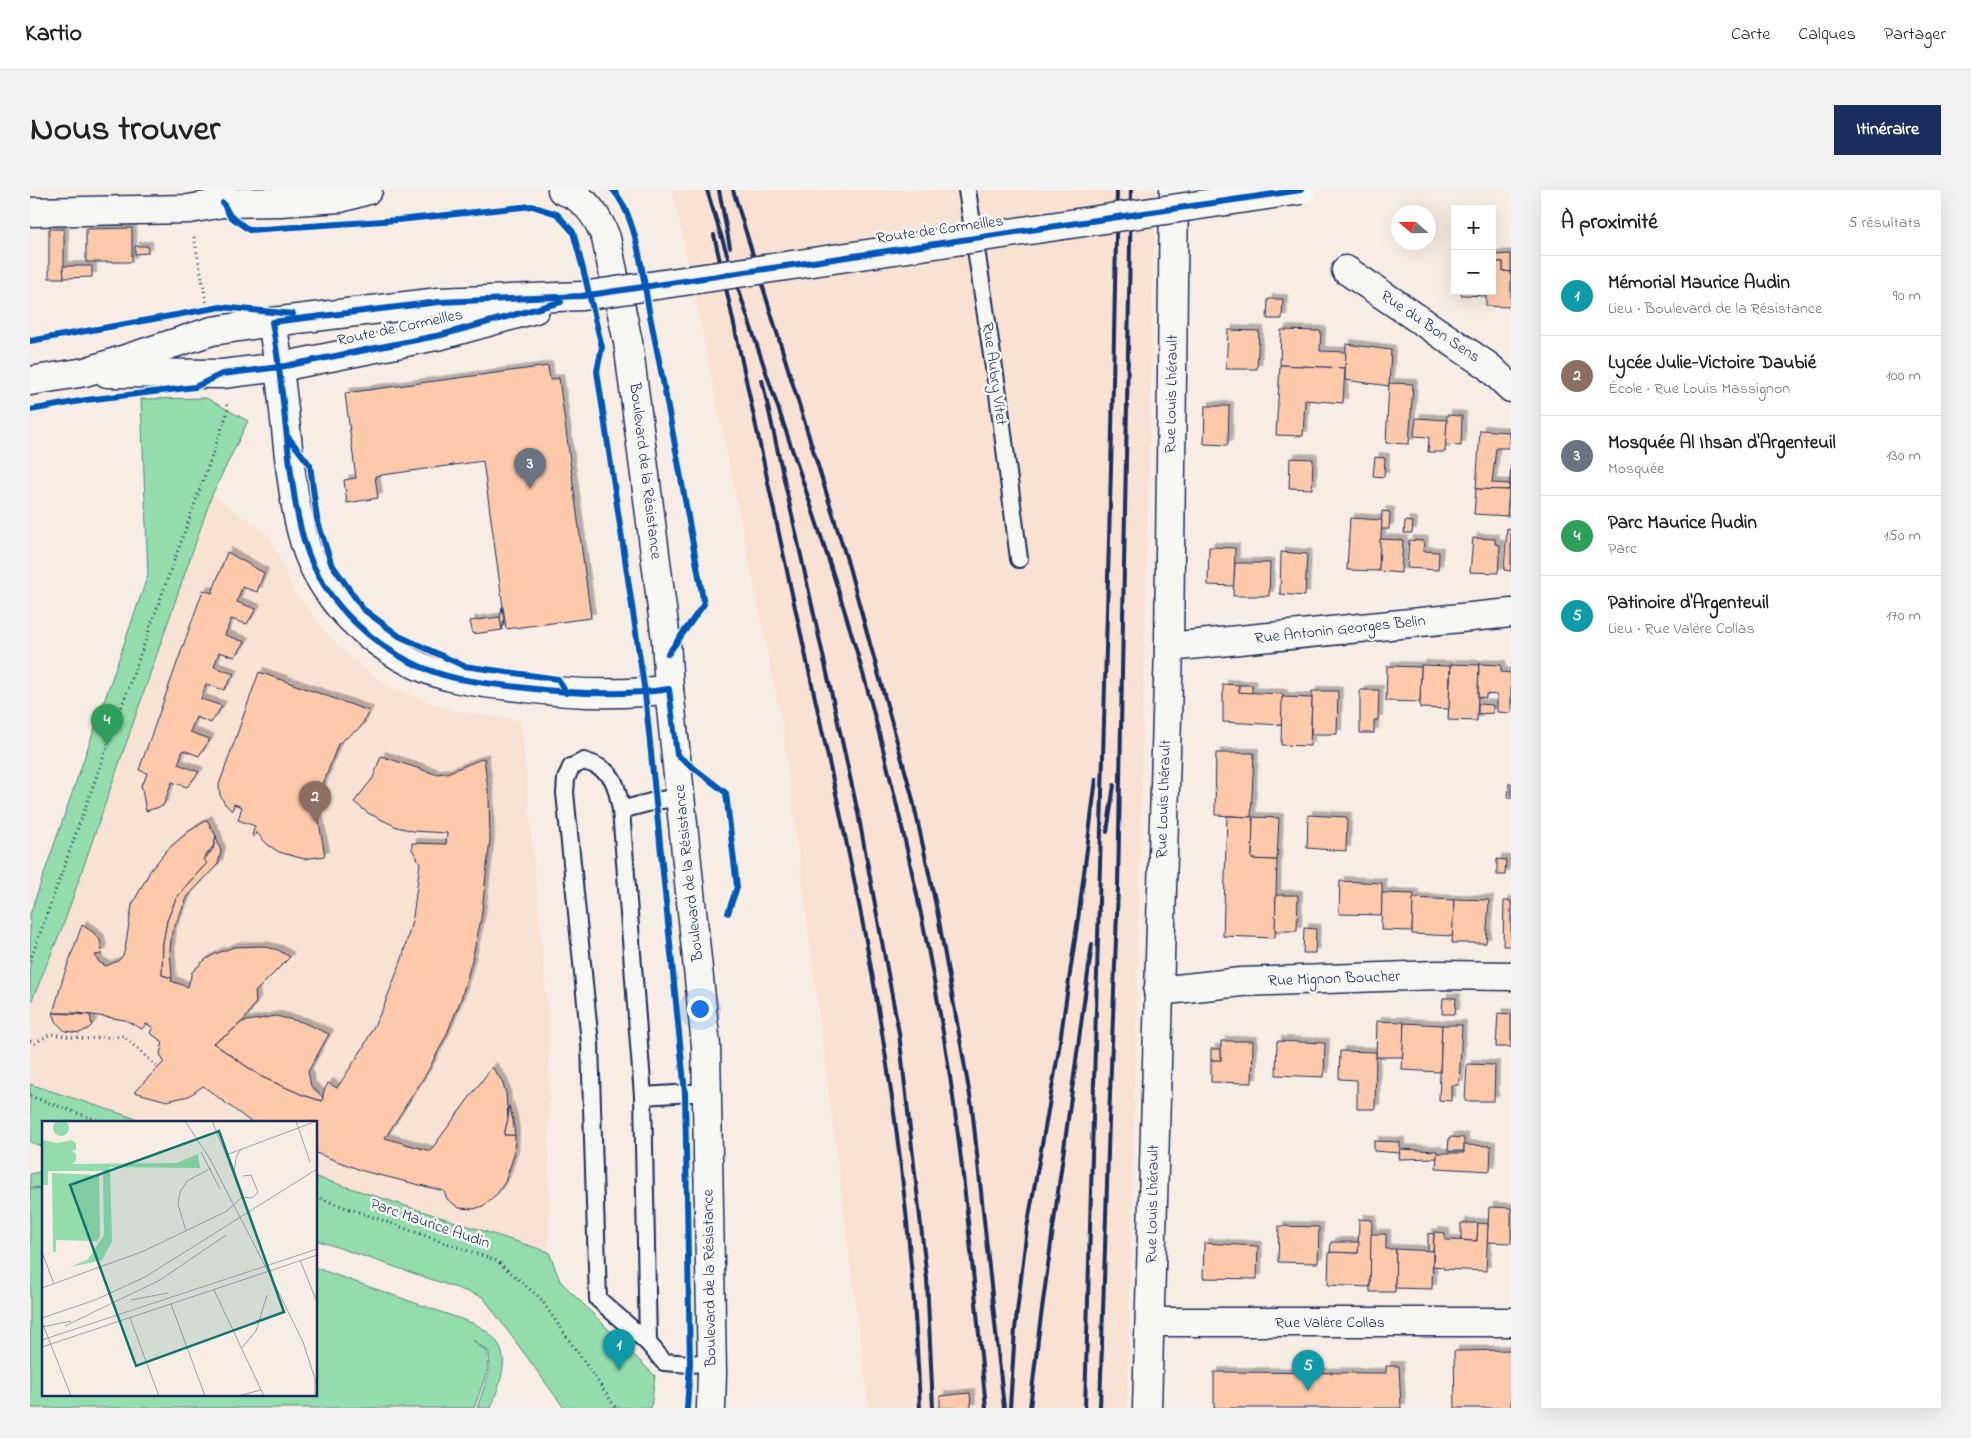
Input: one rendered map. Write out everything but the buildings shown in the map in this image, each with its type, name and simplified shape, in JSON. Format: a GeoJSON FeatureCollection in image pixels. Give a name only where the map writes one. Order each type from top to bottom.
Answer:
{"type":"FeatureCollection","features":[{"type":"Feature","properties":{"kind":"street"},"geometry":{"type":"LineString","coordinates":[[30,212],[188,209],[222,196],[280,202],[340,198],[368,190]]}},
{"type":"Feature","properties":{"kind":"street","name":"Rue Louis Lhérault"},"geometry":{"type":"LineString","coordinates":[[1147,1408],[1169,646],[1174,190]]}},
{"type":"Feature","properties":{"kind":"street","name":"Route de Cormeilles"},"geometry":{"type":"LineString","coordinates":[[30,381],[86,372],[212,331],[439,302],[582,296],[1301,190]]}},
{"type":"Feature","properties":{"kind":"street","name":"Boulevard de la Résistance"},"geometry":{"type":"LineString","coordinates":[[566,191],[590,208],[600,223],[606,238],[628,342],[666,640],[669,689],[706,1046],[712,1362],[711,1408]]}},
{"type":"Feature","properties":{"kind":"street","name":"Rue du Bon Sens"},"geometry":{"type":"LineString","coordinates":[[1346,270],[1488,366],[1511,388]]}},
{"type":"Feature","properties":{"kind":"street","name":"Route de Cormeilles"},"geometry":{"type":"LineString","coordinates":[[86,372],[222,374],[280,367],[441,334],[582,296]]}},
{"type":"Feature","properties":{"kind":"street"},"geometry":{"type":"LineString","coordinates":[[272,322],[280,367],[298,520],[309,554],[325,585],[342,608],[368,634],[398,656],[431,671],[455,678],[566,693],[633,694],[669,689]]}},
{"type":"Feature","properties":{"kind":"street","name":"Rue Antonin Georges Belin"},"geometry":{"type":"LineString","coordinates":[[1169,646],[1511,613]]}},
{"type":"Feature","properties":{"kind":"street","name":"Rue Mignon Boucher"},"geometry":{"type":"LineString","coordinates":[[1158,991],[1242,982],[1437,975],[1511,976]]}},
{"type":"Feature","properties":{"kind":"street","name":"Rue Valère Collas"},"geometry":{"type":"LineString","coordinates":[[1150,1322],[1511,1322]]}},
{"type":"Feature","properties":{"kind":"lane","name":"Rue Aubry Vitet"},"geometry":{"type":"LineString","coordinates":[[967,190],[999,404],[1019,559]]}},
{"type":"Feature","properties":{"kind":"lane"},"geometry":{"type":"LineString","coordinates":[[648,1344],[643,1096],[621,810],[617,786],[610,773],[598,765],[584,761],[571,767],[566,779],[565,793],[590,1043],[598,1299],[648,1344],[664,1362],[690,1364],[712,1362]]}},
{"type":"Feature","properties":{"kind":"lane"},"geometry":{"type":"LineString","coordinates":[[621,810],[655,801],[681,797]]}},
{"type":"Feature","properties":{"kind":"lane"},"geometry":{"type":"LineString","coordinates":[[643,1096],[707,1092]]}},
{"type":"Feature","properties":{"kind":"path"},"geometry":{"type":"LineString","coordinates":[[188,209],[211,309],[199,311]]}},
{"type":"Feature","properties":{"kind":"path"},"geometry":{"type":"LineString","coordinates":[[30,961],[228,411]]}},
{"type":"Feature","properties":{"kind":"path"},"geometry":{"type":"LineString","coordinates":[[30,1041],[35,1043],[52,1034],[86,1039],[124,1036],[158,1068]]}},
{"type":"Feature","properties":{"kind":"path"},"geometry":{"type":"LineString","coordinates":[[30,1096],[99,1121]]}},
{"type":"Feature","properties":{"kind":"shaded area"},"geometry":{"type":"Polygon","coordinates":[[[672,190],[1155,190],[1127,1408],[869,1408],[782,723],[672,190]]]}},
{"type":"Feature","properties":{"kind":"shaded area"},"geometry":{"type":"Polygon","coordinates":[[[212,495],[270,536],[294,592],[335,644],[385,685],[451,710],[521,721],[549,1025],[549,1252],[318,1178],[318,1121],[143,1121],[30,1084],[30,1005],[64,923],[212,495]]]}},
{"type":"Feature","properties":{"kind":"green space"},"geometry":{"type":"Polygon","coordinates":[[[206,398],[248,421],[212,495],[64,923],[30,1005],[30,914],[148,575],[141,399],[206,398]]]}},
{"type":"Feature","properties":{"kind":"green space"},"geometry":{"type":"Polygon","coordinates":[[[30,1084],[143,1121],[42,1121],[42,1146],[30,1142],[30,1084]]]}},
{"type":"Feature","properties":{"kind":"green space"},"geometry":{"type":"Polygon","coordinates":[[[42,1171],[42,1187],[30,1188],[30,1174],[42,1171]]]}},
{"type":"Feature","properties":{"kind":"green space"},"geometry":{"type":"Polygon","coordinates":[[[318,1178],[549,1252],[560,1281],[655,1376],[651,1408],[564,1408],[483,1297],[318,1241],[318,1178]]]}},
{"type":"Feature","properties":{"kind":"green space"},"geometry":{"type":"Polygon","coordinates":[[[42,1188],[42,1396],[318,1396],[318,1269],[475,1324],[488,1332],[497,1341],[502,1351],[503,1361],[500,1383],[491,1408],[477,1408],[490,1370],[489,1352],[473,1340],[487,1352],[488,1369],[474,1408],[30,1408],[30,1189],[42,1188]]]}},
{"type":"Feature","properties":{"kind":"railway"},"geometry":{"type":"LineString","coordinates":[[707,190],[841,599],[880,737],[919,902],[955,1112],[986,1408]]}},
{"type":"Feature","properties":{"kind":"railway"},"geometry":{"type":"LineString","coordinates":[[719,190],[730,247]]}},
{"type":"Feature","properties":{"kind":"railway"},"geometry":{"type":"LineString","coordinates":[[733,190],[847,560],[912,796],[937,910],[972,1107],[1004,1408]]}},
{"type":"Feature","properties":{"kind":"railway"},"geometry":{"type":"LineString","coordinates":[[1085,1408],[1117,190]]}},
{"type":"Feature","properties":{"kind":"railway"},"geometry":{"type":"LineString","coordinates":[[1100,1408],[1118,887],[1131,190]]}},
{"type":"Feature","properties":{"kind":"railway"},"geometry":{"type":"LineString","coordinates":[[714,235],[846,838],[875,989],[902,1177],[915,1315],[920,1408]]}},
{"type":"Feature","properties":{"kind":"railway"},"geometry":{"type":"LineString","coordinates":[[762,380],[858,813],[899,1033],[927,1279],[933,1408]]}},
{"type":"Feature","properties":{"kind":"railway"},"geometry":{"type":"LineString","coordinates":[[1010,1408],[1015,1329],[1027,1228],[1058,1055],[1096,779]]}},
{"type":"Feature","properties":{"kind":"railway"},"geometry":{"type":"LineString","coordinates":[[1107,832],[1114,785]]}},
{"type":"Feature","properties":{"kind":"railway"},"geometry":{"type":"LineString","coordinates":[[1030,1408],[1092,944]]}},
{"type":"Feature","properties":{"kind":"cycle path"},"geometry":{"type":"LineString","coordinates":[[613,190],[628,216],[642,268],[704,604],[668,654]]}},
{"type":"Feature","properties":{"kind":"cycle path"},"geometry":{"type":"LineString","coordinates":[[728,913],[737,887],[726,793],[677,755],[669,689],[634,693],[580,693],[482,683],[455,678],[409,661],[387,648],[348,616],[332,596],[318,575],[308,553],[298,517],[272,322],[439,302],[582,296],[1301,190]]}},
{"type":"Feature","properties":{"kind":"cycle path"},"geometry":{"type":"LineString","coordinates":[[223,203],[230,216],[249,230],[398,220],[532,206],[557,214],[573,232],[602,347],[597,371],[645,693],[685,1093],[690,1364],[687,1408]]}},
{"type":"Feature","properties":{"kind":"cycle path"},"geometry":{"type":"LineString","coordinates":[[30,410],[86,400],[195,387],[222,374],[280,367],[441,335],[561,302]]}},
{"type":"Feature","properties":{"kind":"cycle path"},"geometry":{"type":"LineString","coordinates":[[30,341],[221,307],[293,314]]}},
{"type":"Feature","properties":{"kind":"cycle path"},"geometry":{"type":"LineString","coordinates":[[288,437],[310,465],[317,519],[331,563],[363,609],[399,636],[464,666],[558,679],[566,693]]}},
{"type":"Feature","properties":{"kind":"place","name":"Mosquée Al Ihsan d'Argenteuil"},"geometry":{"type":"Point","coordinates":[530,489]}},
{"type":"Feature","properties":{"kind":"place","name":"Parc Maurice Audin"},"geometry":{"type":"Point","coordinates":[107,745]}},
{"type":"Feature","properties":{"kind":"place","name":"Lycée Julie-Victoire Daubié"},"geometry":{"type":"Point","coordinates":[315,822]}},
{"type":"Feature","properties":{"kind":"place","name":"Mémorial Maurice Audin"},"geometry":{"type":"Point","coordinates":[619,1370]}},
{"type":"Feature","properties":{"kind":"place","name":"Patinoire d'Argenteuil"},"geometry":{"type":"Point","coordinates":[1308,1391]}}]}
